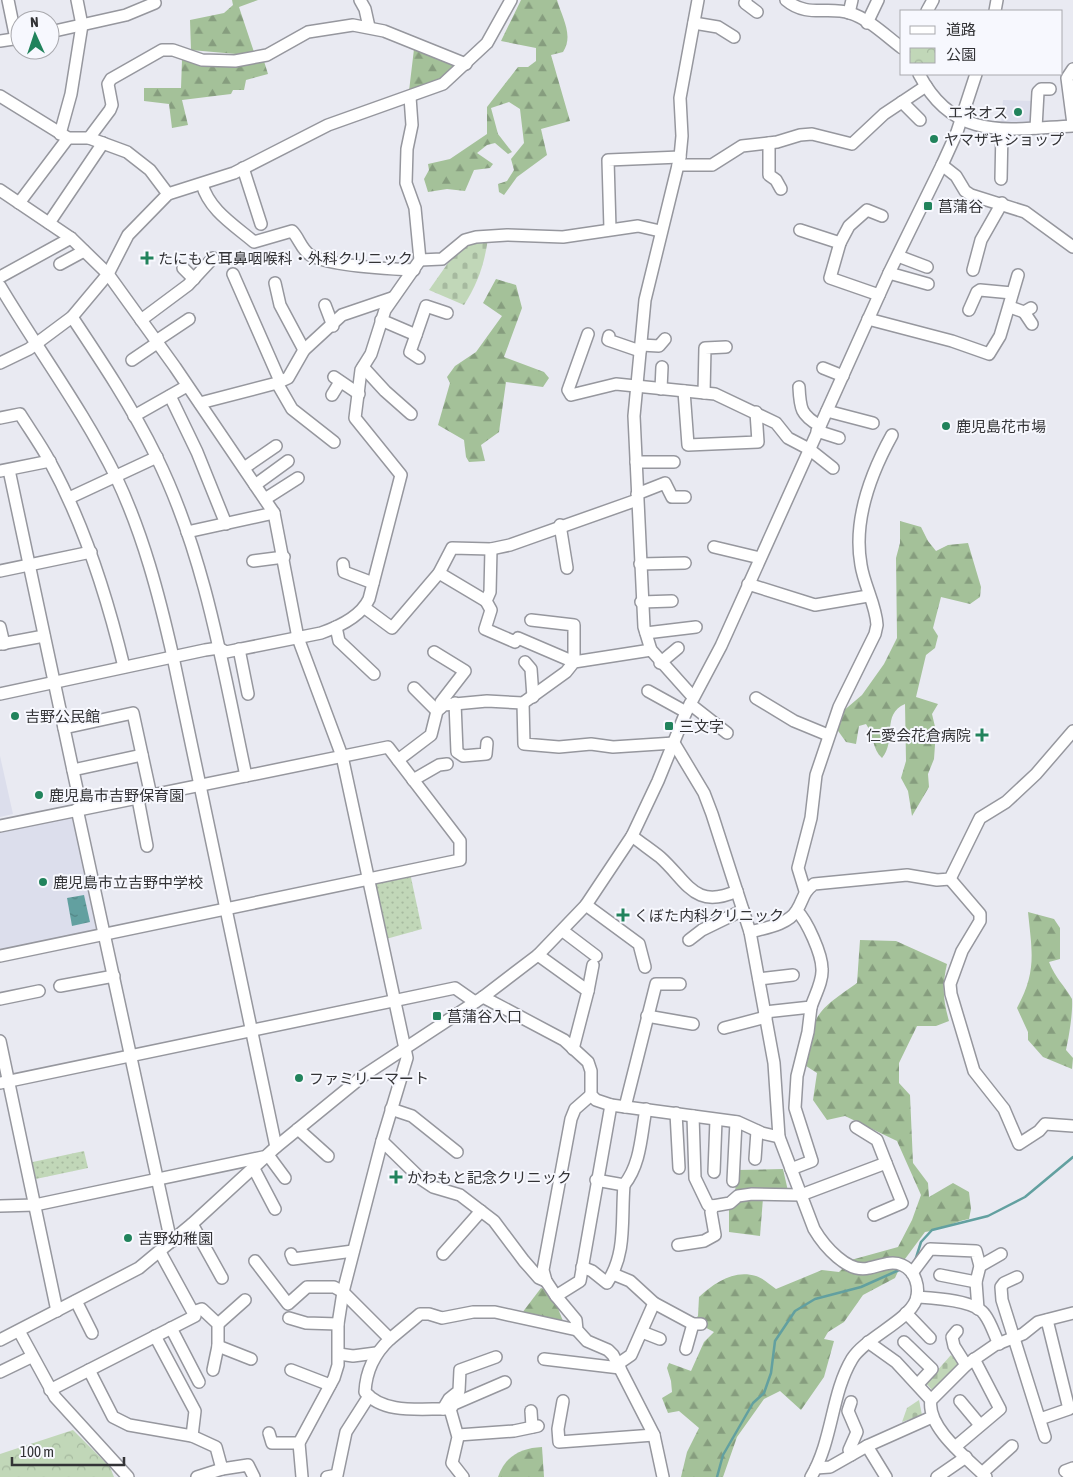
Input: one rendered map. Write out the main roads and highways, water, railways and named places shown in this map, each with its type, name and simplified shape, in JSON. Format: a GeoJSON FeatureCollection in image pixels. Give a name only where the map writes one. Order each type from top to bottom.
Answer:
{"type":"FeatureCollection","features":[{"type":"Feature","properties":{"kind":"water"},"geometry":{"type":"Polygon","coordinates":[[[84,895],[90,922],[72,926],[67,898],[84,895]]]}},
{"type":"Feature","properties":{"kind":"waterway"},"geometry":{"type":"LineString","coordinates":[[915,1261],[921,1242],[932,1230],[988,1216],[1025,1197],[1073,1157]]}},
{"type":"Feature","properties":{"kind":"waterway"},"geometry":{"type":"LineString","coordinates":[[717,1477],[723,1455],[753,1403],[764,1393],[771,1373],[775,1341],[795,1311],[815,1299],[861,1287],[899,1270]]}},
{"type":"Feature","properties":{"kind":"place","name":"エネオス"},"geometry":{"type":"Point","coordinates":[1018,112]}},
{"type":"Feature","properties":{"kind":"place","name":"ヤマザキショップ"},"geometry":{"type":"Point","coordinates":[934,139]}},
{"type":"Feature","properties":{"kind":"place","name":"菖蒲谷"},"geometry":{"type":"Point","coordinates":[928,206]}},
{"type":"Feature","properties":{"kind":"place","name":"たにもと耳鼻咽喉科・外科クリニック"},"geometry":{"type":"Point","coordinates":[147,258]}},
{"type":"Feature","properties":{"kind":"place","name":"鹿児島花市場"},"geometry":{"type":"Point","coordinates":[946,426]}},
{"type":"Feature","properties":{"kind":"place","name":"吉野公民館"},"geometry":{"type":"Point","coordinates":[15,716]}},
{"type":"Feature","properties":{"kind":"place","name":"三文字"},"geometry":{"type":"Point","coordinates":[669,726]}},
{"type":"Feature","properties":{"kind":"place","name":"仁愛会花倉病院"},"geometry":{"type":"Point","coordinates":[982,735]}},
{"type":"Feature","properties":{"kind":"place","name":"鹿児島市吉野保育園"},"geometry":{"type":"Point","coordinates":[39,795]}},
{"type":"Feature","properties":{"kind":"place","name":"鹿児島市立吉野中学校"},"geometry":{"type":"Point","coordinates":[43,882]}},
{"type":"Feature","properties":{"kind":"place","name":"くぼた内科クリニック"},"geometry":{"type":"Point","coordinates":[623,915]}},
{"type":"Feature","properties":{"kind":"place","name":"菖蒲谷入口"},"geometry":{"type":"Point","coordinates":[437,1016]}},
{"type":"Feature","properties":{"kind":"place","name":"ファミリーマート"},"geometry":{"type":"Point","coordinates":[299,1078]}},
{"type":"Feature","properties":{"kind":"place","name":"かわもと記念クリニック"},"geometry":{"type":"Point","coordinates":[396,1177]}},
{"type":"Feature","properties":{"kind":"place","name":"吉野幼稚園"},"geometry":{"type":"Point","coordinates":[128,1238]}}]}
